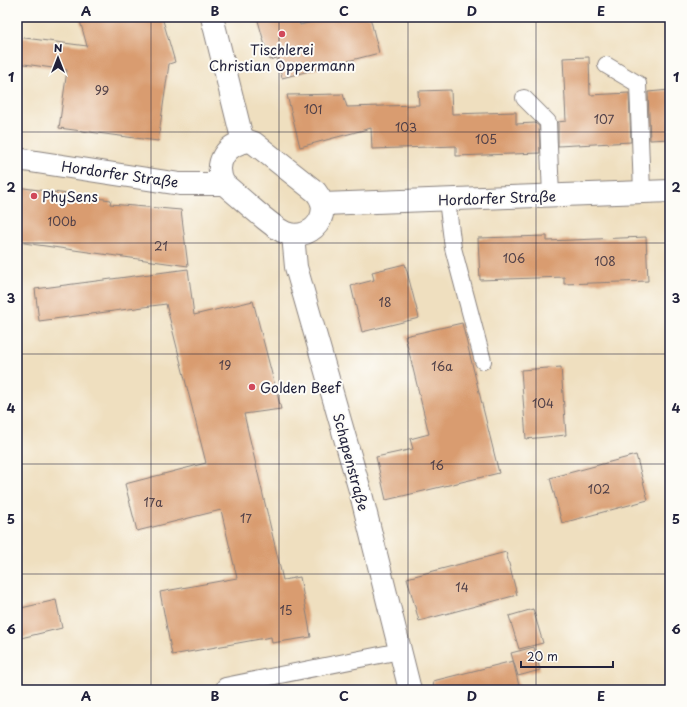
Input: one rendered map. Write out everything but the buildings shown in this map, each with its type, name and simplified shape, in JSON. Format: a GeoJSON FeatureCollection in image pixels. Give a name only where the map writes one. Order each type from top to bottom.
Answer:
{"type":"FeatureCollection","features":[{"type":"Feature","properties":{"kind":"main road"},"geometry":{"type":"LineString","coordinates":[[212,17],[243,142]]}},
{"type":"Feature","properties":{"kind":"main road"},"geometry":{"type":"LineString","coordinates":[[243,142],[254,143],[316,192],[323,204],[322,217],[315,228],[301,235],[293,235],[281,230],[224,184],[220,172],[222,158],[232,146],[243,142]]}},
{"type":"Feature","properties":{"kind":"main road","name":"Hordorfer Straße"},"geometry":{"type":"LineString","coordinates":[[17,159],[180,184],[224,184]]}},
{"type":"Feature","properties":{"kind":"main road","name":"Hordorfer Straße"},"geometry":{"type":"LineString","coordinates":[[323,204],[670,191]]}},
{"type":"Feature","properties":{"kind":"main road","name":"Schapenstraße"},"geometry":{"type":"LineString","coordinates":[[293,235],[296,267],[361,494],[410,690]]}},
{"type":"Feature","properties":{"kind":"lane"},"geometry":{"type":"LineString","coordinates":[[606,65],[638,84],[642,192]]}},
{"type":"Feature","properties":{"kind":"lane"},"geometry":{"type":"LineString","coordinates":[[524,98],[548,122],[551,196]]}},
{"type":"Feature","properties":{"kind":"lane"},"geometry":{"type":"LineString","coordinates":[[447,200],[453,248],[483,361]]}},
{"type":"Feature","properties":{"kind":"lane"},"geometry":{"type":"LineString","coordinates":[[225,686],[400,652]]}},
{"type":"Feature","properties":{"kind":"place","name":"Tischlerei Christian Oppermann"},"geometry":{"type":"Point","coordinates":[282,34]}},
{"type":"Feature","properties":{"kind":"place","name":"PhySens"},"geometry":{"type":"Point","coordinates":[34,196]}},
{"type":"Feature","properties":{"kind":"place","name":"Golden Beef"},"geometry":{"type":"Point","coordinates":[252,387]}}]}
